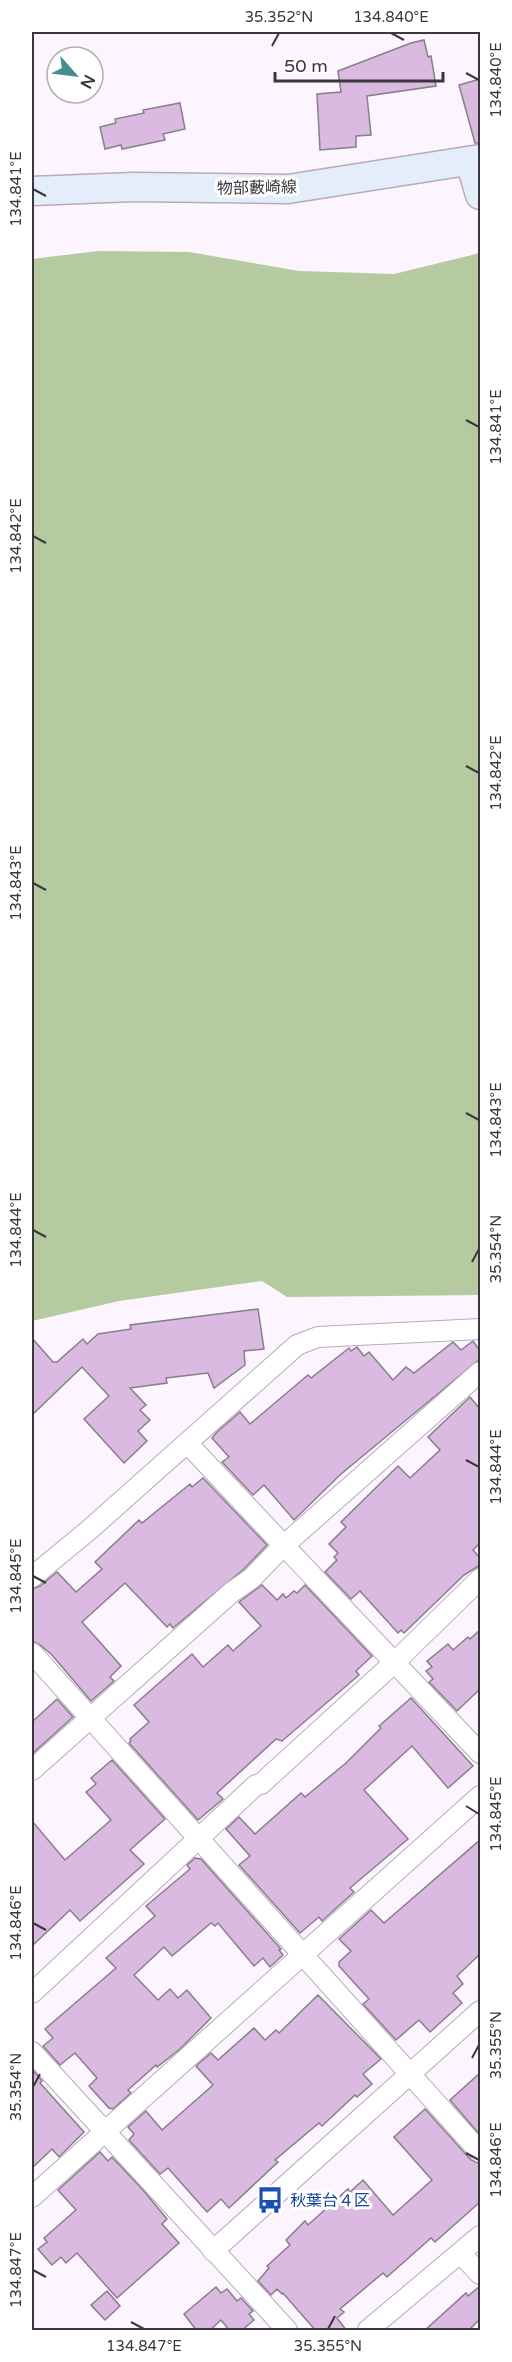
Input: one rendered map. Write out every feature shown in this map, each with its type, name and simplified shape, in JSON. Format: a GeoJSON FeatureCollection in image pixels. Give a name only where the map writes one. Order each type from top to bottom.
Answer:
{"type":"FeatureCollection","features":[{"type":"Feature","properties":{"kind":"main road","name":"物部藪崎線"},"geometry":{"type":"LineString","coordinates":[[32,191],[133,187],[288,189],[475,160]]}},
{"type":"Feature","properties":{"kind":"main road"},"geometry":{"type":"LineString","coordinates":[[475,160],[480,195]]}},
{"type":"Feature","properties":{"kind":"street"},"geometry":{"type":"LineString","coordinates":[[32,1576],[188,1444],[297,1345],[318,1337],[480,1329]]}},
{"type":"Feature","properties":{"kind":"street"},"geometry":{"type":"LineString","coordinates":[[32,1770],[232,1592],[252,1578],[282,1547],[480,1372]]}},
{"type":"Feature","properties":{"kind":"street"},"geometry":{"type":"LineString","coordinates":[[188,1444],[282,1547],[396,1661],[480,1753]]}},
{"type":"Feature","properties":{"kind":"street"},"geometry":{"type":"LineString","coordinates":[[32,1993],[198,1838],[396,1661],[480,1579]]}},
{"type":"Feature","properties":{"kind":"street"},"geometry":{"type":"LineString","coordinates":[[32,1653],[480,2152]]}},
{"type":"Feature","properties":{"kind":"street"},"geometry":{"type":"LineString","coordinates":[[32,2197],[480,1796]]}},
{"type":"Feature","properties":{"kind":"street"},"geometry":{"type":"LineString","coordinates":[[213,2251],[480,2011]]}},
{"type":"Feature","properties":{"kind":"street"},"geometry":{"type":"LineString","coordinates":[[32,2052],[287,2331]]}},
{"type":"Feature","properties":{"kind":"street"},"geometry":{"type":"LineString","coordinates":[[368,2331],[480,2236]]}},
{"type":"Feature","properties":{"kind":"street"},"geometry":{"type":"LineString","coordinates":[[461,2254],[480,2274]]}},
{"type":"Feature","properties":{"kind":"green space"},"geometry":{"type":"Polygon","coordinates":[[[98,251],[189,252],[299,271],[394,274],[480,253],[480,1295],[287,1297],[262,1281],[119,1301],[32,1321],[32,259],[98,251]]]}},
{"type":"Feature","properties":{"kind":"building"},"geometry":{"type":"Polygon","coordinates":[[[424,40],[428,57],[431,56],[436,86],[367,96],[371,135],[356,136],[356,147],[320,150],[317,94],[341,92],[338,71],[424,40]]]}},
{"type":"Feature","properties":{"kind":"building"},"geometry":{"type":"Polygon","coordinates":[[[480,79],[480,143],[475,143],[459,85],[480,79]]]}},
{"type":"Feature","properties":{"kind":"building"},"geometry":{"type":"Polygon","coordinates":[[[180,103],[185,129],[163,134],[165,140],[122,149],[121,145],[105,149],[100,127],[116,123],[115,119],[144,113],[143,110],[180,103]]]}},
{"type":"Feature","properties":{"kind":"building"},"geometry":{"type":"Polygon","coordinates":[[[258,1309],[264,1349],[244,1351],[245,1365],[214,1388],[208,1373],[166,1378],[167,1383],[130,1388],[146,1405],[140,1410],[150,1420],[138,1431],[147,1441],[124,1463],[84,1419],[109,1396],[82,1367],[32,1415],[32,1338],[53,1362],[57,1362],[83,1339],[87,1344],[98,1334],[131,1329],[130,1325],[258,1309]]]}},
{"type":"Feature","properties":{"kind":"building"},"geometry":{"type":"Polygon","coordinates":[[[473,1341],[480,1351],[480,1359],[341,1474],[294,1520],[264,1485],[253,1495],[222,1462],[229,1457],[212,1438],[217,1432],[240,1412],[250,1424],[308,1375],[311,1378],[349,1348],[351,1351],[357,1347],[364,1356],[369,1352],[393,1380],[406,1367],[414,1373],[453,1342],[461,1350],[473,1341]]]}},
{"type":"Feature","properties":{"kind":"building"},"geometry":{"type":"Polygon","coordinates":[[[470,1397],[480,1409],[480,1543],[473,1550],[480,1558],[480,1565],[464,1575],[404,1633],[401,1630],[398,1633],[360,1591],[351,1599],[325,1572],[337,1560],[334,1557],[338,1553],[329,1544],[346,1527],[341,1522],[398,1466],[410,1478],[440,1450],[428,1437],[470,1397]]]}},
{"type":"Feature","properties":{"kind":"building"},"geometry":{"type":"Polygon","coordinates":[[[203,1478],[267,1545],[244,1569],[173,1628],[170,1624],[167,1627],[125,1583],[82,1622],[121,1666],[110,1677],[114,1681],[91,1701],[52,1655],[32,1641],[32,1589],[40,1586],[57,1572],[76,1592],[102,1569],[95,1562],[139,1520],[142,1523],[190,1484],[192,1487],[203,1478]]]}},
{"type":"Feature","properties":{"kind":"building"},"geometry":{"type":"Polygon","coordinates":[[[262,1585],[277,1600],[283,1594],[286,1598],[294,1591],[297,1593],[305,1585],[372,1656],[356,1671],[359,1675],[282,1741],[276,1739],[217,1793],[223,1799],[198,1820],[129,1743],[130,1739],[149,1722],[134,1705],[192,1654],[203,1667],[228,1645],[233,1651],[261,1626],[239,1602],[262,1585]]]}},
{"type":"Feature","properties":{"kind":"building"},"geometry":{"type":"Polygon","coordinates":[[[480,1630],[480,1689],[457,1711],[429,1682],[433,1679],[426,1671],[432,1667],[427,1661],[448,1644],[453,1650],[480,1630]]]}},
{"type":"Feature","properties":{"kind":"building"},"geometry":{"type":"Polygon","coordinates":[[[411,1698],[473,1766],[448,1788],[412,1746],[364,1790],[408,1839],[350,1888],[354,1892],[322,1921],[319,1917],[300,1933],[239,1865],[250,1856],[226,1829],[239,1817],[255,1834],[301,1793],[305,1797],[346,1763],[381,1728],[379,1726],[411,1698]]]}},
{"type":"Feature","properties":{"kind":"building"},"geometry":{"type":"Polygon","coordinates":[[[57,1699],[73,1717],[32,1754],[32,1722],[57,1699]]]}},
{"type":"Feature","properties":{"kind":"building"},"geometry":{"type":"Polygon","coordinates":[[[112,1760],[165,1819],[130,1850],[144,1864],[80,1921],[70,1910],[32,1946],[32,1821],[65,1860],[111,1820],[86,1792],[96,1784],[91,1778],[112,1760]]]}},
{"type":"Feature","properties":{"kind":"building"},"geometry":{"type":"Polygon","coordinates":[[[480,1840],[480,1954],[457,1976],[463,1984],[453,1993],[462,2003],[430,2032],[419,2020],[396,2040],[363,2004],[369,1999],[339,1966],[339,1962],[351,1951],[339,1939],[371,1910],[384,1923],[480,1840]]]}},
{"type":"Feature","properties":{"kind":"building"},"geometry":{"type":"Polygon","coordinates":[[[195,1858],[201,1859],[281,1949],[279,1950],[283,1955],[270,1967],[263,1958],[254,1966],[218,1923],[215,1926],[211,1923],[172,1956],[164,1947],[134,1975],[158,2000],[170,1989],[178,1998],[187,1990],[211,2018],[180,2049],[157,2067],[156,2065],[128,2090],[131,2093],[113,2109],[109,2108],[89,2086],[97,2078],[75,2053],[60,2065],[43,2046],[53,2038],[45,2029],[116,1968],[106,1958],[155,1916],[146,1906],[190,1869],[187,1865],[195,1858]]]}},
{"type":"Feature","properties":{"kind":"building"},"geometry":{"type":"Polygon","coordinates":[[[318,1995],[381,2059],[363,2074],[372,2084],[357,2097],[355,2095],[322,2126],[319,2123],[275,2160],[278,2162],[229,2208],[221,2199],[207,2212],[168,2168],[160,2174],[129,2140],[134,2134],[128,2127],[146,2111],[162,2130],[213,2085],[196,2066],[211,2053],[218,2060],[254,2028],[265,2040],[276,2030],[279,2033],[318,1995]]]}},
{"type":"Feature","properties":{"kind":"building"},"geometry":{"type":"Polygon","coordinates":[[[32,2069],[42,2081],[40,2083],[84,2132],[59,2157],[52,2149],[32,2168],[32,2069]]]}},
{"type":"Feature","properties":{"kind":"building"},"geometry":{"type":"Polygon","coordinates":[[[480,2073],[480,2135],[450,2100],[480,2073]]]}},
{"type":"Feature","properties":{"kind":"building"},"geometry":{"type":"Polygon","coordinates":[[[425,2109],[471,2160],[480,2164],[480,2202],[435,2242],[431,2238],[387,2277],[383,2273],[340,2309],[344,2312],[337,2318],[347,2331],[316,2331],[283,2293],[277,2289],[271,2295],[258,2281],[269,2268],[267,2266],[290,2245],[286,2240],[305,2221],[308,2225],[348,2189],[350,2192],[363,2180],[393,2215],[432,2180],[394,2137],[425,2109]]]}},
{"type":"Feature","properties":{"kind":"building"},"geometry":{"type":"Polygon","coordinates":[[[100,2152],[108,2161],[112,2157],[143,2190],[167,2219],[162,2224],[179,2243],[117,2298],[77,2253],[66,2263],[61,2257],[52,2265],[38,2249],[47,2242],[44,2238],[76,2210],[58,2190],[100,2152]]]}},
{"type":"Feature","properties":{"kind":"building"},"geometry":{"type":"Polygon","coordinates":[[[480,2286],[480,2319],[468,2331],[424,2331],[466,2293],[468,2296],[480,2286]]]}},
{"type":"Feature","properties":{"kind":"building"},"geometry":{"type":"Polygon","coordinates":[[[216,2287],[221,2293],[227,2289],[237,2301],[241,2298],[253,2311],[249,2314],[254,2320],[241,2331],[230,2331],[221,2320],[209,2331],[197,2331],[184,2314],[216,2287]]]}},
{"type":"Feature","properties":{"kind":"building"},"geometry":{"type":"Polygon","coordinates":[[[107,2291],[120,2306],[105,2320],[91,2305],[107,2291]]]}},
{"type":"Feature","properties":{"kind":"place","name":"秋葉台４区"},"geometry":{"type":"Point","coordinates":[270,2200]}}]}
